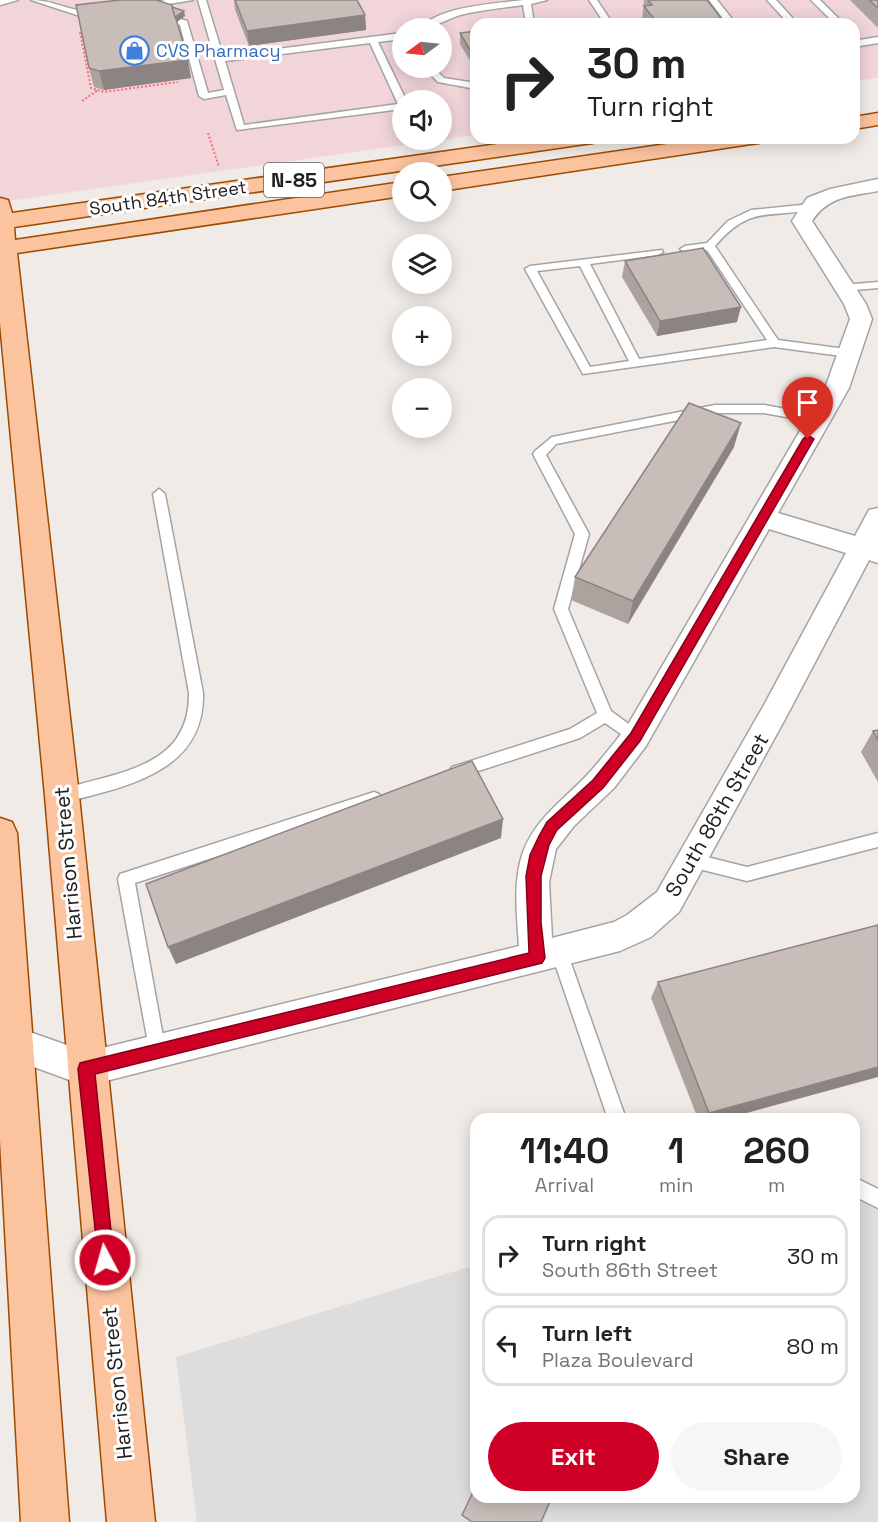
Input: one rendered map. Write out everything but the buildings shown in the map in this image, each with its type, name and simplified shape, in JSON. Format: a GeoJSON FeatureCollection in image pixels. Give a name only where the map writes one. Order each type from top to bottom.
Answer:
{"type":"FeatureCollection","features":[{"type":"Feature","properties":{"kind":"main road"},"geometry":{"type":"LineString","coordinates":[[860,122],[878,119]]}},
{"type":"Feature","properties":{"kind":"main road","name":"South 84th Street"},"geometry":{"type":"LineString","coordinates":[[1,229],[546,144]]}},
{"type":"Feature","properties":{"kind":"main road"},"geometry":{"type":"LineString","coordinates":[[452,182],[711,144]]}},
{"type":"Feature","properties":{"kind":"main road","name":"South 84th Street"},"geometry":{"type":"LineString","coordinates":[[1,229],[392,190]]}},
{"type":"Feature","properties":{"kind":"main road","name":"Harrison Street"},"geometry":{"type":"LineString","coordinates":[[1,229],[62,796],[86,1069],[131,1522]]}},
{"type":"Feature","properties":{"kind":"main road"},"geometry":{"type":"LineString","coordinates":[[0,833],[45,1522]]}},
{"type":"Feature","properties":{"kind":"street"},"geometry":{"type":"LineString","coordinates":[[548,955],[533,899],[538,855],[552,826],[598,784],[636,737],[837,388],[849,353],[869,321],[843,288],[802,221],[814,202],[837,193],[878,186]]}},
{"type":"Feature","properties":{"kind":"street","name":"South 86th Street"},"geometry":{"type":"LineString","coordinates":[[86,1069],[548,955],[620,936],[639,926],[668,902],[871,551],[878,517]]}},
{"type":"Feature","properties":{"kind":"street"},"geometry":{"type":"LineString","coordinates":[[764,518],[871,551]]}},
{"type":"Feature","properties":{"kind":"street"},"geometry":{"type":"LineString","coordinates":[[14,1042],[86,1069]]}},
{"type":"Feature","properties":{"kind":"lane"},"geometry":{"type":"LineString","coordinates":[[0,2],[14,0]]}},
{"type":"Feature","properties":{"kind":"lane"},"geometry":{"type":"LineString","coordinates":[[35,0],[80,13],[112,9]]}},
{"type":"Feature","properties":{"kind":"lane"},"geometry":{"type":"LineString","coordinates":[[134,6],[189,0]]}},
{"type":"Feature","properties":{"kind":"lane"},"geometry":{"type":"LineString","coordinates":[[202,0],[240,128],[392,106]]}},
{"type":"Feature","properties":{"kind":"lane"},"geometry":{"type":"LineString","coordinates":[[444,18],[466,11],[543,0]]}},
{"type":"Feature","properties":{"kind":"lane"},"geometry":{"type":"LineString","coordinates":[[593,0],[605,18]]}},
{"type":"Feature","properties":{"kind":"lane"},"geometry":{"type":"LineString","coordinates":[[713,0],[727,18]]}},
{"type":"Feature","properties":{"kind":"lane"},"geometry":{"type":"LineString","coordinates":[[771,0],[788,18]]}},
{"type":"Feature","properties":{"kind":"lane"},"geometry":{"type":"LineString","coordinates":[[815,0],[834,18]]}},
{"type":"Feature","properties":{"kind":"lane"},"geometry":{"type":"LineString","coordinates":[[527,3],[529,18]]}},
{"type":"Feature","properties":{"kind":"lane"},"geometry":{"type":"LineString","coordinates":[[156,4],[158,15],[184,23],[204,96],[229,92]]}},
{"type":"Feature","properties":{"kind":"lane"},"geometry":{"type":"LineString","coordinates":[[219,59],[392,37]]}},
{"type":"Feature","properties":{"kind":"lane"},"geometry":{"type":"LineString","coordinates":[[373,40],[395,90]]}},
{"type":"Feature","properties":{"kind":"lane"},"geometry":{"type":"LineString","coordinates":[[860,42],[878,40]]}},
{"type":"Feature","properties":{"kind":"lane"},"geometry":{"type":"LineString","coordinates":[[439,78],[470,85]]}},
{"type":"Feature","properties":{"kind":"lane"},"geometry":{"type":"LineString","coordinates":[[685,249],[710,246],[735,218],[763,210],[811,207]]}},
{"type":"Feature","properties":{"kind":"lane"},"geometry":{"type":"LineString","coordinates":[[710,246],[774,343]]}},
{"type":"Feature","properties":{"kind":"lane"},"geometry":{"type":"LineString","coordinates":[[658,252],[530,269],[587,371],[774,343],[849,353]]}},
{"type":"Feature","properties":{"kind":"lane"},"geometry":{"type":"LineString","coordinates":[[583,262],[636,363]]}},
{"type":"Feature","properties":{"kind":"lane"},"geometry":{"type":"LineString","coordinates":[[843,288],[878,285]]}},
{"type":"Feature","properties":{"kind":"lane"},"geometry":{"type":"LineString","coordinates":[[636,737],[605,715],[561,609],[582,534],[539,454],[552,441],[715,409],[764,409],[819,419]]}},
{"type":"Feature","properties":{"kind":"lane"},"geometry":{"type":"LineString","coordinates":[[62,796],[131,777],[160,764],[182,743],[195,718],[196,693],[159,494]]}},
{"type":"Feature","properties":{"kind":"lane"},"geometry":{"type":"LineString","coordinates":[[440,777],[575,734],[605,715]]}},
{"type":"Feature","properties":{"kind":"lane"},"geometry":{"type":"LineString","coordinates":[[157,1053],[126,879],[384,795]]}},
{"type":"Feature","properties":{"kind":"lane"},"geometry":{"type":"LineString","coordinates":[[691,860],[747,874],[878,840]]}},
{"type":"Feature","properties":{"kind":"lane"},"geometry":{"type":"LineString","coordinates":[[548,955],[614,1113]]}},
{"type":"Feature","properties":{"kind":"lane"},"geometry":{"type":"LineString","coordinates":[[860,1189],[878,1199]]}},
{"type":"Feature","properties":{"kind":"path"},"geometry":{"type":"LineString","coordinates":[[79,31],[91,88],[104,92],[181,81]]}},
{"type":"Feature","properties":{"kind":"path"},"geometry":{"type":"LineString","coordinates":[[82,101],[99,89]]}},
{"type":"Feature","properties":{"kind":"path"},"geometry":{"type":"LineString","coordinates":[[208,134],[220,171]]}},
{"type":"Feature","properties":{"kind":"shaded area"},"geometry":{"type":"Polygon","coordinates":[[[0,0],[878,0],[878,78],[860,80],[860,18],[470,18],[470,136],[452,138],[452,90],[392,90],[392,147],[0,202],[0,0]]]}},
{"type":"Feature","properties":{"kind":"shaded area"},"geometry":{"type":"Polygon","coordinates":[[[860,1196],[878,1206],[878,1522],[197,1522],[176,1357],[470,1267],[470,1503],[860,1503],[860,1196]]]}},
{"type":"Feature","properties":{"kind":"place","name":"CVS Pharmacy"},"geometry":{"type":"Point","coordinates":[135,51]}},
{"type":"Feature","properties":{"kind":"route"},"geometry":{"type":"LineString","coordinates":[[105,1260],[86,1069],[537,958],[533,922],[534,876],[538,855],[544,841],[552,826],[598,784],[636,737],[808,439]]}}]}
